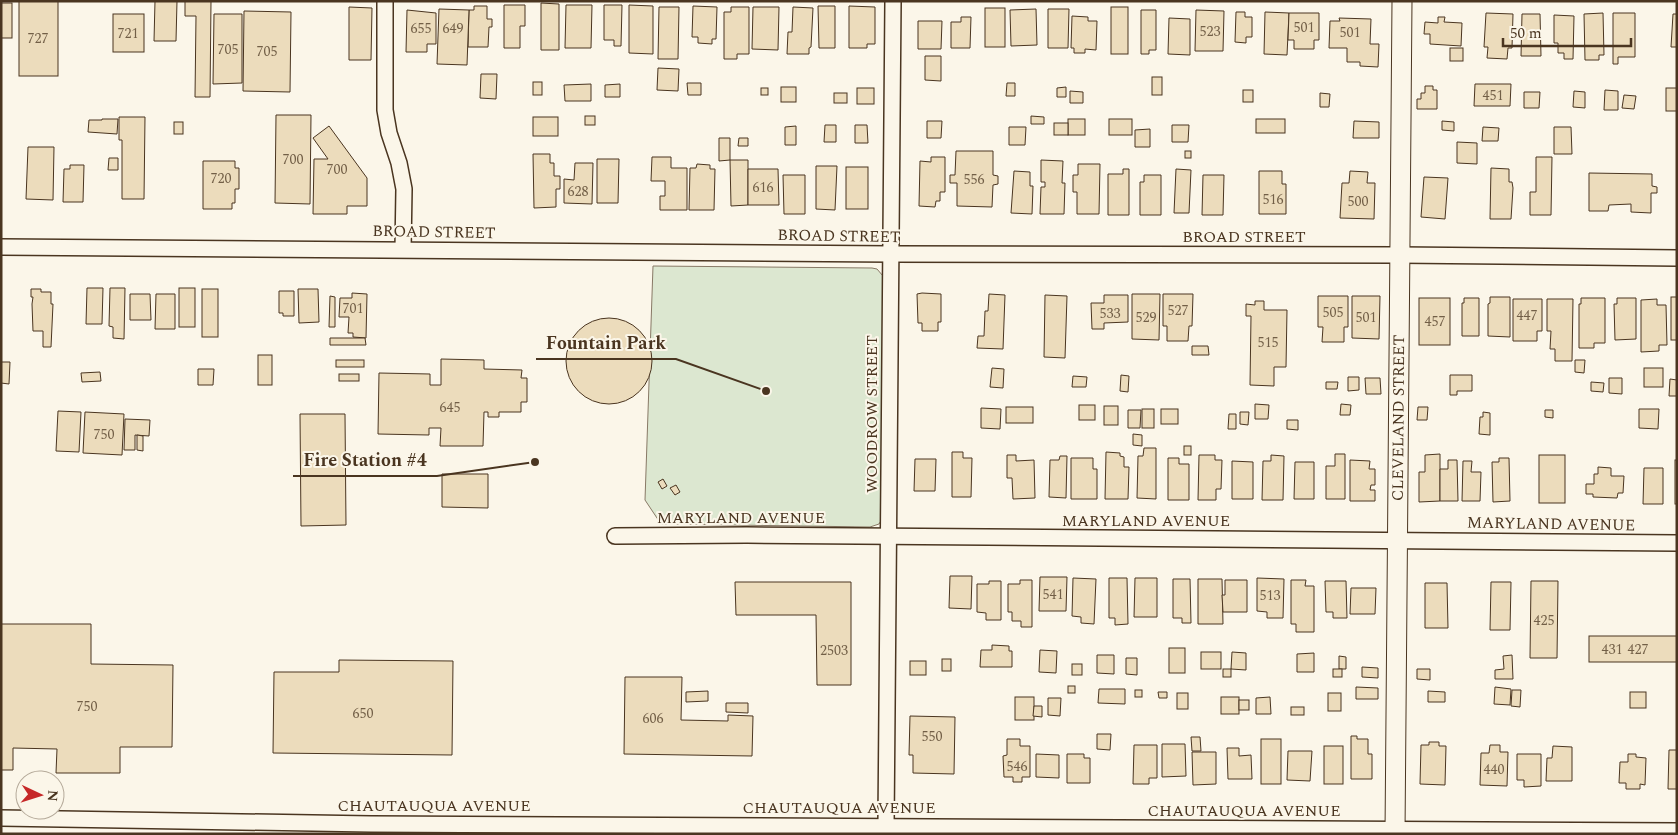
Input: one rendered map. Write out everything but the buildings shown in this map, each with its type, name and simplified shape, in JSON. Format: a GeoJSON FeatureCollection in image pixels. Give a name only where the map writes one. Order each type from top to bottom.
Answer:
{"type":"FeatureCollection","features":[{"type":"Feature","properties":{"kind":"street"},"geometry":{"type":"LineString","coordinates":[[385,1],[385,110],[404,189],[403,249]]}},
{"type":"Feature","properties":{"kind":"street","name":"WOODROW STREET"},"geometry":{"type":"LineString","coordinates":[[886,826],[893,1]]}},
{"type":"Feature","properties":{"kind":"street","name":"CLEVELAND STREET"},"geometry":{"type":"LineString","coordinates":[[1395,831],[1402,1]]}},
{"type":"Feature","properties":{"kind":"street","name":"BROAD STREET"},"geometry":{"type":"LineString","coordinates":[[1,247],[1677,258]]}},
{"type":"Feature","properties":{"kind":"street","name":"MARYLAND AVENUE"},"geometry":{"type":"LineString","coordinates":[[615,536],[738,535],[1677,543]]}},
{"type":"Feature","properties":{"kind":"street","name":"CHAUTAUQUA AVENUE"},"geometry":{"type":"LineString","coordinates":[[1,818],[371,824],[886,826],[1395,831],[1677,831]]}},
{"type":"Feature","properties":{"kind":"green space"},"geometry":{"type":"Polygon","coordinates":[[[653,266],[877,269],[883,276],[882,519],[879,524],[870,527],[661,524],[645,500],[653,266]]]}},
{"type":"Feature","properties":{"kind":"place","name":"Fountain Park"},"geometry":{"type":"Point","coordinates":[766,391]}},
{"type":"Feature","properties":{"kind":"place","name":"Fire Station #4"},"geometry":{"type":"Point","coordinates":[535,462]}}]}
